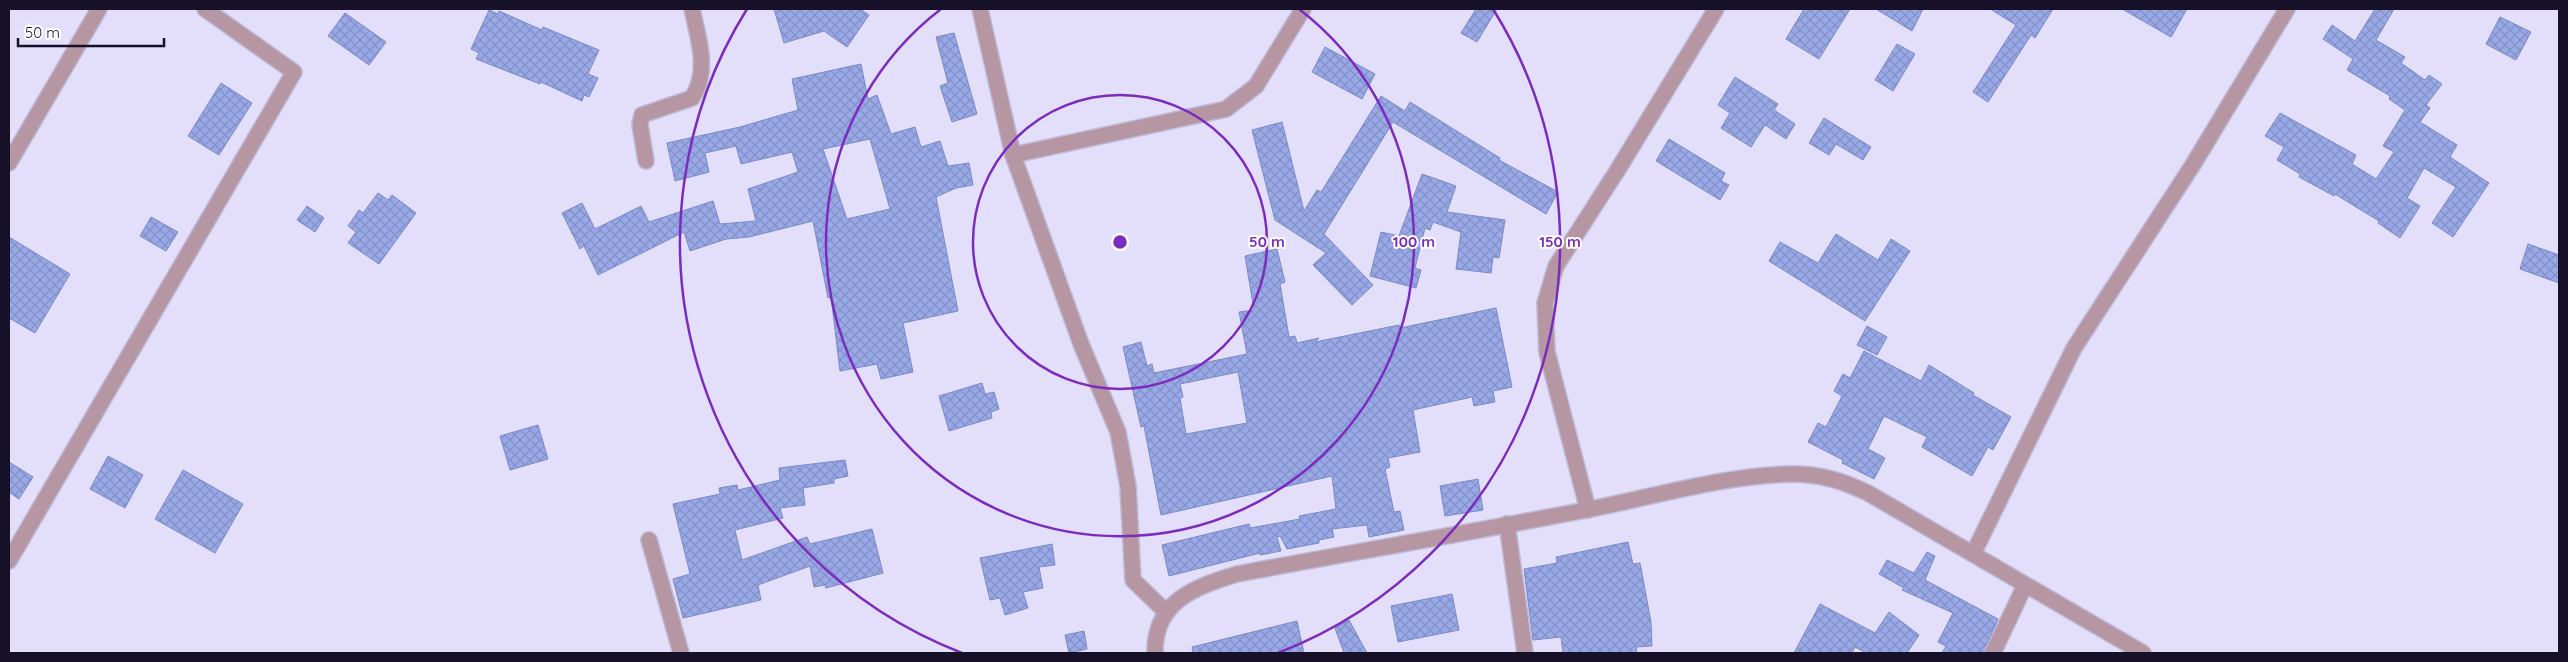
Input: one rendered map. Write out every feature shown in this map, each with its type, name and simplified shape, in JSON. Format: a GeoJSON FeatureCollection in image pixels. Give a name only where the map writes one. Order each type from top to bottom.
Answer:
{"type":"FeatureCollection","features":[{"type":"Feature","properties":{"kind":"street"},"geometry":{"type":"LineString","coordinates":[[9,163],[99,9]]}},
{"type":"Feature","properties":{"kind":"street"},"geometry":{"type":"LineString","coordinates":[[9,561],[294,72],[205,9]]}},
{"type":"Feature","properties":{"kind":"street"},"geometry":{"type":"LineString","coordinates":[[646,161],[640,125],[642,116],[692,98],[702,78],[701,54],[692,9]]}},
{"type":"Feature","properties":{"kind":"street"},"geometry":{"type":"LineString","coordinates":[[980,9],[1013,155],[1081,344],[1118,432],[1128,486],[1133,580],[1166,612]]}},
{"type":"Feature","properties":{"kind":"street"},"geometry":{"type":"LineString","coordinates":[[1013,155],[1226,109],[1256,86],[1303,9]]}},
{"type":"Feature","properties":{"kind":"street"},"geometry":{"type":"LineString","coordinates":[[1588,510],[1547,352],[1545,303],[1556,266],[1617,171],[1716,9]]}},
{"type":"Feature","properties":{"kind":"street"},"geometry":{"type":"LineString","coordinates":[[1973,554],[2074,348],[2194,163],[2287,9]]}},
{"type":"Feature","properties":{"kind":"street"},"geometry":{"type":"LineString","coordinates":[[1155,653],[1155,641],[1166,612],[1183,595],[1209,582],[1237,574],[1588,510],[1756,476],[1821,476],[1842,481],[1868,493],[2143,653]]}},
{"type":"Feature","properties":{"kind":"street"},"geometry":{"type":"LineString","coordinates":[[1507,524],[1525,653]]}},
{"type":"Feature","properties":{"kind":"street"},"geometry":{"type":"LineString","coordinates":[[649,540],[681,653]]}},
{"type":"Feature","properties":{"kind":"street"},"geometry":{"type":"LineString","coordinates":[[1993,653],[2025,585]]}},
{"type":"Feature","properties":{"kind":"building"},"geometry":{"type":"Polygon","coordinates":[[[774,9],[860,9],[869,15],[847,47],[824,31],[784,43],[774,9]]]}},
{"type":"Feature","properties":{"kind":"building"},"geometry":{"type":"Polygon","coordinates":[[[1476,9],[1497,9],[1477,42],[1461,33],[1476,9]]]}},
{"type":"Feature","properties":{"kind":"building"},"geometry":{"type":"Polygon","coordinates":[[[1804,9],[1850,9],[1819,59],[1786,39],[1804,9]]]}},
{"type":"Feature","properties":{"kind":"building"},"geometry":{"type":"Polygon","coordinates":[[[1876,9],[1923,9],[1912,31],[1876,9]]]}},
{"type":"Feature","properties":{"kind":"building"},"geometry":{"type":"Polygon","coordinates":[[[1990,9],[2053,9],[2035,38],[2031,35],[1988,102],[1973,92],[2016,25],[1990,9]]]}},
{"type":"Feature","properties":{"kind":"building"},"geometry":{"type":"Polygon","coordinates":[[[2122,9],[2187,9],[2171,37],[2122,9]]]}},
{"type":"Feature","properties":{"kind":"building"},"geometry":{"type":"Polygon","coordinates":[[[2375,9],[2394,9],[2376,40],[2405,57],[2401,63],[2425,80],[2429,75],[2442,84],[2426,105],[2430,108],[2420,122],[2457,145],[2450,157],[2489,183],[2453,237],[2432,223],[2456,187],[2424,168],[2407,198],[2420,206],[2400,238],[2378,223],[2379,221],[2335,194],[2334,196],[2299,177],[2300,174],[2277,160],[2284,147],[2265,136],[2280,113],[2356,155],[2352,164],[2376,179],[2394,152],[2383,146],[2405,110],[2389,99],[2390,96],[2347,70],[2353,59],[2323,39],[2332,25],[2355,41],[2375,9]]]}},
{"type":"Feature","properties":{"kind":"building"},"geometry":{"type":"Polygon","coordinates":[[[489,10],[498,14],[499,11],[542,30],[543,27],[599,50],[588,74],[598,78],[589,97],[584,95],[582,101],[541,82],[540,84],[476,59],[479,53],[471,49],[489,10]]]}},
{"type":"Feature","properties":{"kind":"building"},"geometry":{"type":"Polygon","coordinates":[[[345,13],[386,42],[369,65],[328,36],[345,13]]]}},
{"type":"Feature","properties":{"kind":"building"},"geometry":{"type":"Polygon","coordinates":[[[2500,17],[2531,32],[2516,60],[2486,44],[2500,17]]]}},
{"type":"Feature","properties":{"kind":"building"},"geometry":{"type":"Polygon","coordinates":[[[954,33],[977,114],[952,122],[940,86],[948,83],[936,37],[954,33]]]}},
{"type":"Feature","properties":{"kind":"building"},"geometry":{"type":"Polygon","coordinates":[[[1897,44],[1915,54],[1893,91],[1875,80],[1897,44]]]}},
{"type":"Feature","properties":{"kind":"building"},"geometry":{"type":"Polygon","coordinates":[[[1325,47],[1375,74],[1362,99],[1312,72],[1325,47]]]}},
{"type":"Feature","properties":{"kind":"building"},"geometry":{"type":"Polygon","coordinates":[[[861,64],[868,99],[877,95],[891,134],[915,127],[921,147],[940,141],[948,166],[969,163],[973,185],[956,188],[936,197],[958,311],[903,323],[913,372],[881,379],[877,364],[840,371],[831,297],[828,298],[813,221],[749,237],[726,239],[690,251],[684,232],[598,275],[584,246],[580,249],[562,213],[582,203],[595,229],[641,206],[649,222],[713,201],[720,224],[756,221],[748,189],[798,172],[792,152],[741,164],[736,146],[705,153],[709,172],[675,181],[667,143],[740,127],[798,110],[792,79],[861,64]],[[870,139],[823,149],[847,219],[890,209],[870,139]]]}},
{"type":"Feature","properties":{"kind":"building"},"geometry":{"type":"Polygon","coordinates":[[[1735,77],[1778,104],[1774,110],[1795,124],[1786,139],[1765,125],[1751,147],[1721,128],[1730,113],[1718,105],[1735,77]]]}},
{"type":"Feature","properties":{"kind":"building"},"geometry":{"type":"Polygon","coordinates":[[[221,83],[252,103],[219,155],[188,136],[221,83]]]}},
{"type":"Feature","properties":{"kind":"building"},"geometry":{"type":"Polygon","coordinates":[[[1381,96],[1405,111],[1410,102],[1500,158],[1499,160],[1558,192],[1546,214],[1393,122],[1324,234],[1373,285],[1352,305],[1313,265],[1326,253],[1275,220],[1252,130],[1282,122],[1304,211],[1317,190],[1321,192],[1381,96]]]}},
{"type":"Feature","properties":{"kind":"building"},"geometry":{"type":"Polygon","coordinates":[[[1824,118],[1871,147],[1863,160],[1836,144],[1829,155],[1809,143],[1824,118]]]}},
{"type":"Feature","properties":{"kind":"building"},"geometry":{"type":"Polygon","coordinates":[[[1669,139],[1725,173],[1721,181],[1729,185],[1720,200],[1656,161],[1669,139]]]}},
{"type":"Feature","properties":{"kind":"building"},"geometry":{"type":"Polygon","coordinates":[[[1422,174],[1456,186],[1447,212],[1505,220],[1499,258],[1493,257],[1491,273],[1456,269],[1461,232],[1433,222],[1430,230],[1425,228],[1415,268],[1421,270],[1416,288],[1370,276],[1381,232],[1399,236],[1422,174]]]}},
{"type":"Feature","properties":{"kind":"building"},"geometry":{"type":"Polygon","coordinates":[[[378,193],[388,200],[392,195],[416,213],[379,264],[348,243],[356,232],[348,226],[359,210],[363,213],[378,193]]]}},
{"type":"Feature","properties":{"kind":"building"},"geometry":{"type":"Polygon","coordinates":[[[307,206],[324,218],[315,232],[297,220],[307,206]]]}},
{"type":"Feature","properties":{"kind":"building"},"geometry":{"type":"Polygon","coordinates":[[[151,217],[178,232],[166,251],[140,236],[151,217]]]}},
{"type":"Feature","properties":{"kind":"building"},"geometry":{"type":"Polygon","coordinates":[[[1836,234],[1878,260],[1891,239],[1910,251],[1865,321],[1769,261],[1780,242],[1818,263],[1836,234]]]}},
{"type":"Feature","properties":{"kind":"building"},"geometry":{"type":"Polygon","coordinates":[[[9,237],[70,274],[35,333],[9,318],[9,237]]]}},
{"type":"Feature","properties":{"kind":"building"},"geometry":{"type":"Polygon","coordinates":[[[2528,244],[2559,255],[2559,283],[2520,269],[2528,244]]]}},
{"type":"Feature","properties":{"kind":"building"},"geometry":{"type":"Polygon","coordinates":[[[1277,249],[1285,282],[1280,284],[1289,337],[1295,336],[1297,343],[1319,338],[1315,342],[1399,325],[1400,328],[1496,308],[1512,387],[1493,391],[1495,402],[1474,406],[1472,397],[1413,410],[1420,452],[1388,458],[1390,467],[1385,469],[1394,512],[1400,511],[1404,530],[1369,537],[1367,525],[1332,529],[1334,537],[1319,540],[1319,543],[1287,549],[1280,536],[1277,537],[1281,551],[1260,555],[1260,553],[1169,576],[1162,545],[1249,524],[1250,528],[1300,519],[1299,516],[1336,509],[1332,476],[1161,515],[1144,426],[1141,427],[1123,347],[1141,342],[1147,366],[1152,364],[1154,373],[1247,354],[1239,312],[1254,310],[1245,256],[1277,249]],[[1238,372],[1180,384],[1183,397],[1180,398],[1186,434],[1247,423],[1238,372]]]}},
{"type":"Feature","properties":{"kind":"building"},"geometry":{"type":"Polygon","coordinates":[[[1867,326],[1887,337],[1877,355],[1857,345],[1867,326]]]}},
{"type":"Feature","properties":{"kind":"building"},"geometry":{"type":"Polygon","coordinates":[[[1864,351],[1921,381],[1929,365],[1974,393],[1973,395],[2011,417],[1993,450],[1988,447],[1972,476],[1922,447],[1927,437],[1884,416],[1868,449],[1885,458],[1874,479],[1842,463],[1843,460],[1808,442],[1818,423],[1826,427],[1842,396],[1834,391],[1843,374],[1850,378],[1864,351]]]}},
{"type":"Feature","properties":{"kind":"building"},"geometry":{"type":"Polygon","coordinates":[[[982,383],[985,394],[994,392],[999,409],[991,412],[992,418],[949,431],[939,396],[982,383]]]}},
{"type":"Feature","properties":{"kind":"building"},"geometry":{"type":"Polygon","coordinates":[[[538,425],[548,459],[510,470],[500,436],[538,425]]]}},
{"type":"Feature","properties":{"kind":"building"},"geometry":{"type":"Polygon","coordinates":[[[108,456],[143,475],[125,508],[90,489],[108,456]]]}},
{"type":"Feature","properties":{"kind":"building"},"geometry":{"type":"Polygon","coordinates":[[[845,460],[848,476],[834,479],[834,483],[803,488],[805,505],[780,508],[783,518],[735,530],[742,560],[807,537],[810,544],[872,529],[883,573],[826,588],[825,585],[814,587],[810,566],[758,585],[761,600],[683,618],[673,579],[690,574],[673,504],[720,494],[719,488],[737,485],[738,490],[780,480],[779,468],[845,460]]]}},
{"type":"Feature","properties":{"kind":"building"},"geometry":{"type":"Polygon","coordinates":[[[9,462],[33,477],[19,499],[9,492],[9,462]]]}},
{"type":"Feature","properties":{"kind":"building"},"geometry":{"type":"Polygon","coordinates":[[[183,470],[243,504],[215,553],[155,519],[183,470]]]}},
{"type":"Feature","properties":{"kind":"building"},"geometry":{"type":"Polygon","coordinates":[[[1478,479],[1483,510],[1445,516],[1440,486],[1478,479]]]}},
{"type":"Feature","properties":{"kind":"building"},"geometry":{"type":"Polygon","coordinates":[[[1628,542],[1633,564],[1640,563],[1651,622],[1652,646],[1636,647],[1637,653],[1563,653],[1561,637],[1533,640],[1524,569],[1557,563],[1556,557],[1628,542]]]}},
{"type":"Feature","properties":{"kind":"building"},"geometry":{"type":"Polygon","coordinates":[[[1052,544],[1055,565],[1039,567],[1043,588],[1023,592],[1028,608],[1005,615],[1000,598],[990,600],[980,558],[1052,544]]]}},
{"type":"Feature","properties":{"kind":"building"},"geometry":{"type":"Polygon","coordinates":[[[1927,552],[1935,556],[1925,580],[1998,619],[1984,653],[1942,653],[1946,646],[1938,642],[1953,613],[1902,590],[1904,588],[1879,574],[1887,560],[1914,573],[1927,552]]]}},
{"type":"Feature","properties":{"kind":"building"},"geometry":{"type":"Polygon","coordinates":[[[1452,594],[1459,630],[1398,642],[1391,606],[1452,594]]]}},
{"type":"Feature","properties":{"kind":"building"},"geometry":{"type":"Polygon","coordinates":[[[1820,604],[1875,633],[1889,612],[1919,635],[1907,653],[1866,653],[1855,647],[1852,653],[1794,653],[1820,604]]]}},
{"type":"Feature","properties":{"kind":"building"},"geometry":{"type":"Polygon","coordinates":[[[1349,620],[1367,653],[1344,653],[1335,628],[1349,620]]]}},
{"type":"Feature","properties":{"kind":"building"},"geometry":{"type":"Polygon","coordinates":[[[1297,621],[1304,653],[1193,653],[1192,647],[1297,621]]]}},
{"type":"Feature","properties":{"kind":"building"},"geometry":{"type":"Polygon","coordinates":[[[1084,631],[1087,649],[1069,653],[1065,635],[1084,631]]]}}]}
